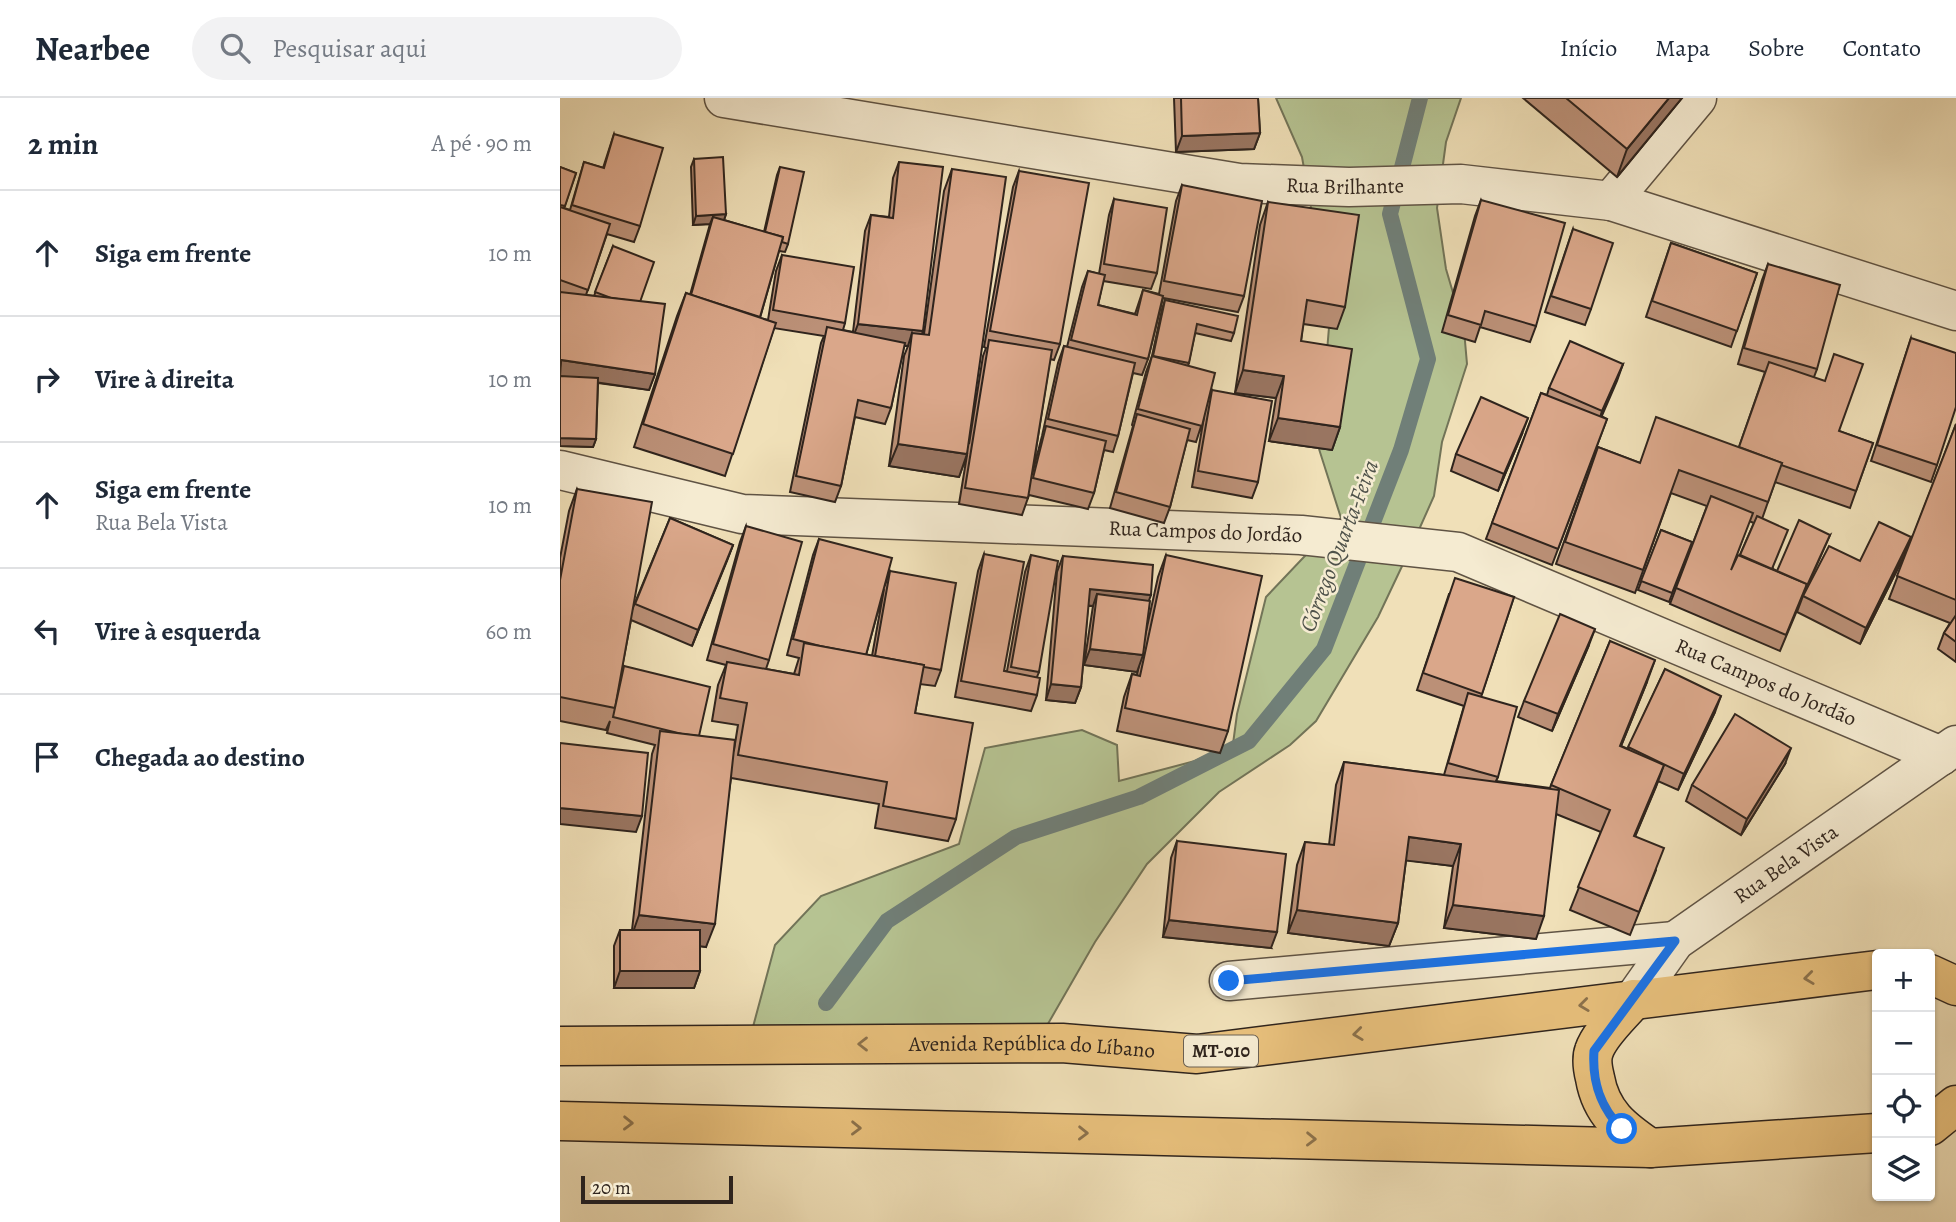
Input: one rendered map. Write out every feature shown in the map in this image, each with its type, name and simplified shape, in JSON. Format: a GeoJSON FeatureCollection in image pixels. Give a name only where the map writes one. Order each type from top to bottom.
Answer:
{"type":"FeatureCollection","features":[{"type":"Feature","properties":{"kind":"main road","name":"Avenida República do Líbano"},"geometry":{"type":"LineString","coordinates":[[560,1046],[1062,1043],[1197,1054],[1872,971]]}},
{"type":"Feature","properties":{"kind":"main road"},"geometry":{"type":"LineString","coordinates":[[1935,972],[1956,974]]}},
{"type":"Feature","properties":{"kind":"main road"},"geometry":{"type":"LineString","coordinates":[[1935,975],[1956,986]]}},
{"type":"Feature","properties":{"kind":"main road"},"geometry":{"type":"LineString","coordinates":[[1634,999],[1594,1051],[1593,1069],[1601,1102],[1610,1117],[1622,1129],[1650,1148]]}},
{"type":"Feature","properties":{"kind":"main road"},"geometry":{"type":"LineString","coordinates":[[1935,1124],[1956,1105]]}},
{"type":"Feature","properties":{"kind":"main road"},"geometry":{"type":"LineString","coordinates":[[560,1121],[1650,1148],[1872,1133]]}},
{"type":"Feature","properties":{"kind":"main road"},"geometry":{"type":"LineString","coordinates":[[1935,1129],[1956,1131]]}},
{"type":"Feature","properties":{"kind":"street","name":"Rua Brilhante"},"geometry":{"type":"LineString","coordinates":[[723,98],[1239,183],[1349,187],[1461,184],[1611,201],[1956,311]]}},
{"type":"Feature","properties":{"kind":"street"},"geometry":{"type":"LineString","coordinates":[[1611,201],[1697,98]]}},
{"type":"Feature","properties":{"kind":"street","name":"Rua Campos do Jordão"},"geometry":{"type":"LineString","coordinates":[[560,470],[742,514],[1301,535],[1458,552],[1949,750]]}},
{"type":"Feature","properties":{"kind":"street","name":"Rua Bela Vista"},"geometry":{"type":"LineString","coordinates":[[1634,999],[1675,941],[1949,750]]}},
{"type":"Feature","properties":{"kind":"street"},"geometry":{"type":"LineString","coordinates":[[1229,981],[1675,941]]}},
{"type":"Feature","properties":{"kind":"green space"},"geometry":{"type":"Polygon","coordinates":[[[1276,98],[1461,98],[1446,142],[1437,208],[1446,269],[1464,330],[1467,364],[1442,442],[1434,496],[1378,617],[1316,721],[1290,745],[1219,792],[1147,864],[1095,942],[1045,1029],[750,1038],[775,945],[821,896],[959,844],[985,748],[1082,730],[1117,745],[1119,781],[1195,761],[1233,744],[1237,714],[1266,597],[1341,518],[1319,449],[1330,315],[1302,157],[1276,98]]]}},
{"type":"Feature","properties":{"kind":"building"},"geometry":{"type":"Polygon","coordinates":[[[1181,98],[1258,98],[1260,133],[1182,136],[1181,98]]]}},
{"type":"Feature","properties":{"kind":"building"},"geometry":{"type":"Polygon","coordinates":[[[1566,98],[1669,98],[1627,149],[1566,98]]]}},
{"type":"Feature","properties":{"kind":"building"},"geometry":{"type":"Polygon","coordinates":[[[614,134],[663,148],[640,226],[572,205],[584,162],[604,168],[614,134]]]}},
{"type":"Feature","properties":{"kind":"building"},"geometry":{"type":"Polygon","coordinates":[[[723,157],[726,214],[696,216],[694,159],[723,157]]]}},
{"type":"Feature","properties":{"kind":"building"},"geometry":{"type":"Polygon","coordinates":[[[899,162],[943,167],[923,331],[858,324],[871,215],[893,218],[899,162]]]}},
{"type":"Feature","properties":{"kind":"building"},"geometry":{"type":"Polygon","coordinates":[[[560,167],[576,173],[565,206],[560,205],[560,167]]]}},
{"type":"Feature","properties":{"kind":"building"},"geometry":{"type":"Polygon","coordinates":[[[780,167],[804,172],[788,244],[782,242],[783,237],[765,232],[780,167]]]}},
{"type":"Feature","properties":{"kind":"building"},"geometry":{"type":"Polygon","coordinates":[[[952,169],[1006,177],[967,454],[898,444],[912,333],[929,335],[952,169]]]}},
{"type":"Feature","properties":{"kind":"building"},"geometry":{"type":"Polygon","coordinates":[[[1019,171],[1089,183],[1060,344],[990,331],[1019,171]]]}},
{"type":"Feature","properties":{"kind":"building"},"geometry":{"type":"Polygon","coordinates":[[[1182,185],[1262,201],[1244,296],[1164,281],[1182,185]]]}},
{"type":"Feature","properties":{"kind":"building"},"geometry":{"type":"Polygon","coordinates":[[[1114,199],[1167,208],[1157,273],[1104,264],[1114,199]]]}},
{"type":"Feature","properties":{"kind":"building"},"geometry":{"type":"Polygon","coordinates":[[[1481,200],[1565,223],[1536,326],[1485,311],[1481,325],[1448,315],[1481,200]]]}},
{"type":"Feature","properties":{"kind":"building"},"geometry":{"type":"Polygon","coordinates":[[[1268,202],[1359,215],[1345,307],[1307,300],[1301,341],[1352,349],[1340,427],[1278,418],[1284,376],[1243,370],[1268,202]]]}},
{"type":"Feature","properties":{"kind":"building"},"geometry":{"type":"Polygon","coordinates":[[[560,207],[610,224],[588,290],[560,280],[560,207]]]}},
{"type":"Feature","properties":{"kind":"building"},"geometry":{"type":"Polygon","coordinates":[[[713,217],[783,237],[760,317],[691,295],[713,217]]]}},
{"type":"Feature","properties":{"kind":"building"},"geometry":{"type":"Polygon","coordinates":[[[1573,229],[1613,243],[1591,309],[1551,296],[1573,229]]]}},
{"type":"Feature","properties":{"kind":"building"},"geometry":{"type":"Polygon","coordinates":[[[1671,243],[1757,273],[1737,331],[1652,301],[1671,243]]]}},
{"type":"Feature","properties":{"kind":"building"},"geometry":{"type":"Polygon","coordinates":[[[613,246],[654,262],[640,302],[611,298],[595,292],[613,246]]]}},
{"type":"Feature","properties":{"kind":"building"},"geometry":{"type":"Polygon","coordinates":[[[782,255],[854,267],[845,323],[773,310],[782,255]]]}},
{"type":"Feature","properties":{"kind":"building"},"geometry":{"type":"Polygon","coordinates":[[[1768,264],[1840,285],[1817,369],[1744,348],[1768,264]]]}},
{"type":"Feature","properties":{"kind":"building"},"geometry":{"type":"Polygon","coordinates":[[[1088,271],[1105,275],[1098,305],[1137,315],[1143,290],[1163,296],[1148,359],[1071,340],[1088,271]]]}},
{"type":"Feature","properties":{"kind":"building"},"geometry":{"type":"Polygon","coordinates":[[[560,292],[665,304],[655,374],[561,360],[560,367],[560,292]]]}},
{"type":"Feature","properties":{"kind":"building"},"geometry":{"type":"Polygon","coordinates":[[[686,293],[776,323],[733,454],[643,424],[686,293]]]}},
{"type":"Feature","properties":{"kind":"building"},"geometry":{"type":"Polygon","coordinates":[[[1165,300],[1238,316],[1234,333],[1197,324],[1189,363],[1153,356],[1165,300]]]}},
{"type":"Feature","properties":{"kind":"building"},"geometry":{"type":"Polygon","coordinates":[[[827,327],[905,343],[891,408],[858,400],[841,486],[796,476],[827,327]]]}},
{"type":"Feature","properties":{"kind":"building"},"geometry":{"type":"Polygon","coordinates":[[[1911,338],[1956,353],[1956,407],[1937,465],[1877,445],[1911,338]]]}},
{"type":"Feature","properties":{"kind":"building"},"geometry":{"type":"Polygon","coordinates":[[[989,340],[1052,350],[1028,498],[965,488],[989,340]]]}},
{"type":"Feature","properties":{"kind":"building"},"geometry":{"type":"Polygon","coordinates":[[[1570,341],[1623,364],[1602,411],[1549,388],[1570,341]]]}},
{"type":"Feature","properties":{"kind":"building"},"geometry":{"type":"Polygon","coordinates":[[[1064,346],[1135,363],[1118,436],[1048,419],[1064,346]]]}},
{"type":"Feature","properties":{"kind":"building"},"geometry":{"type":"Polygon","coordinates":[[[1834,354],[1863,364],[1839,431],[1873,443],[1856,491],[1739,447],[1769,362],[1825,381],[1834,354]]]}},
{"type":"Feature","properties":{"kind":"building"},"geometry":{"type":"Polygon","coordinates":[[[1152,356],[1215,373],[1202,426],[1138,409],[1152,356]]]}},
{"type":"Feature","properties":{"kind":"building"},"geometry":{"type":"Polygon","coordinates":[[[560,376],[598,378],[596,439],[560,438],[560,376]]]}},
{"type":"Feature","properties":{"kind":"building"},"geometry":{"type":"Polygon","coordinates":[[[1212,390],[1272,401],[1258,482],[1198,471],[1212,390]]]}},
{"type":"Feature","properties":{"kind":"building"},"geometry":{"type":"Polygon","coordinates":[[[1541,393],[1607,419],[1558,549],[1492,523],[1541,393]]]}},
{"type":"Feature","properties":{"kind":"building"},"geometry":{"type":"Polygon","coordinates":[[[1481,397],[1528,418],[1504,474],[1456,454],[1481,397]]]}},
{"type":"Feature","properties":{"kind":"building"},"geometry":{"type":"Polygon","coordinates":[[[1137,414],[1190,429],[1170,507],[1116,492],[1137,414]]]}},
{"type":"Feature","properties":{"kind":"building"},"geometry":{"type":"Polygon","coordinates":[[[1656,417],[1782,463],[1768,502],[1679,470],[1643,570],[1565,542],[1598,447],[1640,463],[1656,417]]]}},
{"type":"Feature","properties":{"kind":"building"},"geometry":{"type":"Polygon","coordinates":[[[1956,424],[1956,600],[1897,576],[1956,424]]]}},
{"type":"Feature","properties":{"kind":"building"},"geometry":{"type":"Polygon","coordinates":[[[1046,426],[1106,441],[1094,493],[1033,478],[1046,426]]]}},
{"type":"Feature","properties":{"kind":"building"},"geometry":{"type":"Polygon","coordinates":[[[577,489],[652,502],[615,708],[560,697],[560,580],[577,489]]]}},
{"type":"Feature","properties":{"kind":"building"},"geometry":{"type":"Polygon","coordinates":[[[1711,496],[1753,513],[1731,570],[1738,555],[1807,584],[1786,635],[1676,588],[1711,496]]]}},
{"type":"Feature","properties":{"kind":"building"},"geometry":{"type":"Polygon","coordinates":[[[1757,516],[1788,530],[1772,569],[1740,555],[1757,516]]]}},
{"type":"Feature","properties":{"kind":"building"},"geometry":{"type":"Polygon","coordinates":[[[670,518],[733,545],[698,630],[635,604],[670,518]]]}},
{"type":"Feature","properties":{"kind":"building"},"geometry":{"type":"Polygon","coordinates":[[[1799,520],[1830,535],[1806,588],[1807,584],[1777,571],[1799,520]]]}},
{"type":"Feature","properties":{"kind":"building"},"geometry":{"type":"Polygon","coordinates":[[[1879,522],[1911,537],[1866,628],[1803,596],[1829,546],[1860,561],[1879,522]]]}},
{"type":"Feature","properties":{"kind":"building"},"geometry":{"type":"Polygon","coordinates":[[[746,526],[802,542],[769,660],[713,644],[746,526]]]}},
{"type":"Feature","properties":{"kind":"building"},"geometry":{"type":"Polygon","coordinates":[[[1661,530],[1692,542],[1672,593],[1641,581],[1661,530]]]}},
{"type":"Feature","properties":{"kind":"building"},"geometry":{"type":"Polygon","coordinates":[[[819,539],[892,558],[866,655],[793,639],[819,539]]]}},
{"type":"Feature","properties":{"kind":"building"},"geometry":{"type":"Polygon","coordinates":[[[984,554],[1024,562],[1004,671],[1040,678],[1037,695],[961,681],[984,554]]]}},
{"type":"Feature","properties":{"kind":"building"},"geometry":{"type":"Polygon","coordinates":[[[1031,555],[1058,561],[1039,672],[1011,667],[1031,555]]]}},
{"type":"Feature","properties":{"kind":"building"},"geometry":{"type":"Polygon","coordinates":[[[1166,555],[1262,576],[1228,731],[1125,708],[1132,674],[1140,676],[1166,555]]]}},
{"type":"Feature","properties":{"kind":"building"},"geometry":{"type":"Polygon","coordinates":[[[1063,556],[1153,565],[1151,595],[1090,589],[1081,687],[1051,684],[1063,556]]]}},
{"type":"Feature","properties":{"kind":"building"},"geometry":{"type":"Polygon","coordinates":[[[890,571],[956,583],[941,670],[875,656],[890,571]]]}},
{"type":"Feature","properties":{"kind":"building"},"geometry":{"type":"Polygon","coordinates":[[[1455,578],[1514,597],[1482,694],[1423,673],[1455,578]]]}},
{"type":"Feature","properties":{"kind":"building"},"geometry":{"type":"Polygon","coordinates":[[[1097,594],[1150,601],[1143,655],[1090,649],[1097,594]]]}},
{"type":"Feature","properties":{"kind":"building"},"geometry":{"type":"Polygon","coordinates":[[[1560,614],[1595,629],[1558,714],[1524,701],[1560,614]]]}},
{"type":"Feature","properties":{"kind":"building"},"geometry":{"type":"Polygon","coordinates":[[[1956,615],[1956,642],[1944,633],[1956,615]]]}},
{"type":"Feature","properties":{"kind":"building"},"geometry":{"type":"Polygon","coordinates":[[[1610,641],[1655,660],[1620,746],[1664,765],[1634,836],[1664,848],[1639,912],[1578,887],[1610,810],[1551,785],[1610,641]]]}},
{"type":"Feature","properties":{"kind":"building"},"geometry":{"type":"Polygon","coordinates":[[[804,643],[924,665],[915,713],[973,723],[956,819],[883,806],[887,782],[738,755],[747,703],[720,698],[727,662],[799,675],[804,643]]]}},
{"type":"Feature","properties":{"kind":"building"},"geometry":{"type":"Polygon","coordinates":[[[624,666],[710,687],[699,736],[613,717],[624,666]]]}},
{"type":"Feature","properties":{"kind":"building"},"geometry":{"type":"Polygon","coordinates":[[[1665,669],[1721,696],[1684,774],[1628,747],[1665,669]]]}},
{"type":"Feature","properties":{"kind":"building"},"geometry":{"type":"Polygon","coordinates":[[[1468,693],[1517,707],[1498,777],[1448,763],[1468,693]]]}},
{"type":"Feature","properties":{"kind":"building"},"geometry":{"type":"Polygon","coordinates":[[[1735,714],[1791,748],[1747,819],[1692,785],[1735,714]]]}},
{"type":"Feature","properties":{"kind":"building"},"geometry":{"type":"Polygon","coordinates":[[[660,731],[735,740],[715,924],[639,915],[660,731]]]}},
{"type":"Feature","properties":{"kind":"building"},"geometry":{"type":"Polygon","coordinates":[[[560,743],[648,753],[642,816],[560,808],[560,743]]]}},
{"type":"Feature","properties":{"kind":"building"},"geometry":{"type":"Polygon","coordinates":[[[1344,762],[1559,790],[1544,916],[1453,905],[1461,844],[1409,837],[1398,923],[1297,910],[1305,842],[1334,845],[1344,762]]]}},
{"type":"Feature","properties":{"kind":"building"},"geometry":{"type":"Polygon","coordinates":[[[1177,841],[1286,854],[1277,932],[1169,920],[1177,841]]]}},
{"type":"Feature","properties":{"kind":"building"},"geometry":{"type":"Polygon","coordinates":[[[620,930],[700,930],[700,971],[620,971],[620,930]]]}},
{"type":"Feature","properties":{"kind":"waterway","name":"Córrego Quarta-Feira"},"geometry":{"type":"LineString","coordinates":[[826,1003],[887,921],[1016,837],[1139,797],[1249,741],[1324,649],[1401,450],[1428,359],[1390,214],[1420,98]]}},
{"type":"Feature","properties":{"kind":"route"},"geometry":{"type":"LineString","coordinates":[[1229,981],[1675,941],[1594,1051],[1593,1069],[1601,1102],[1610,1117],[1622,1129]]}}]}
